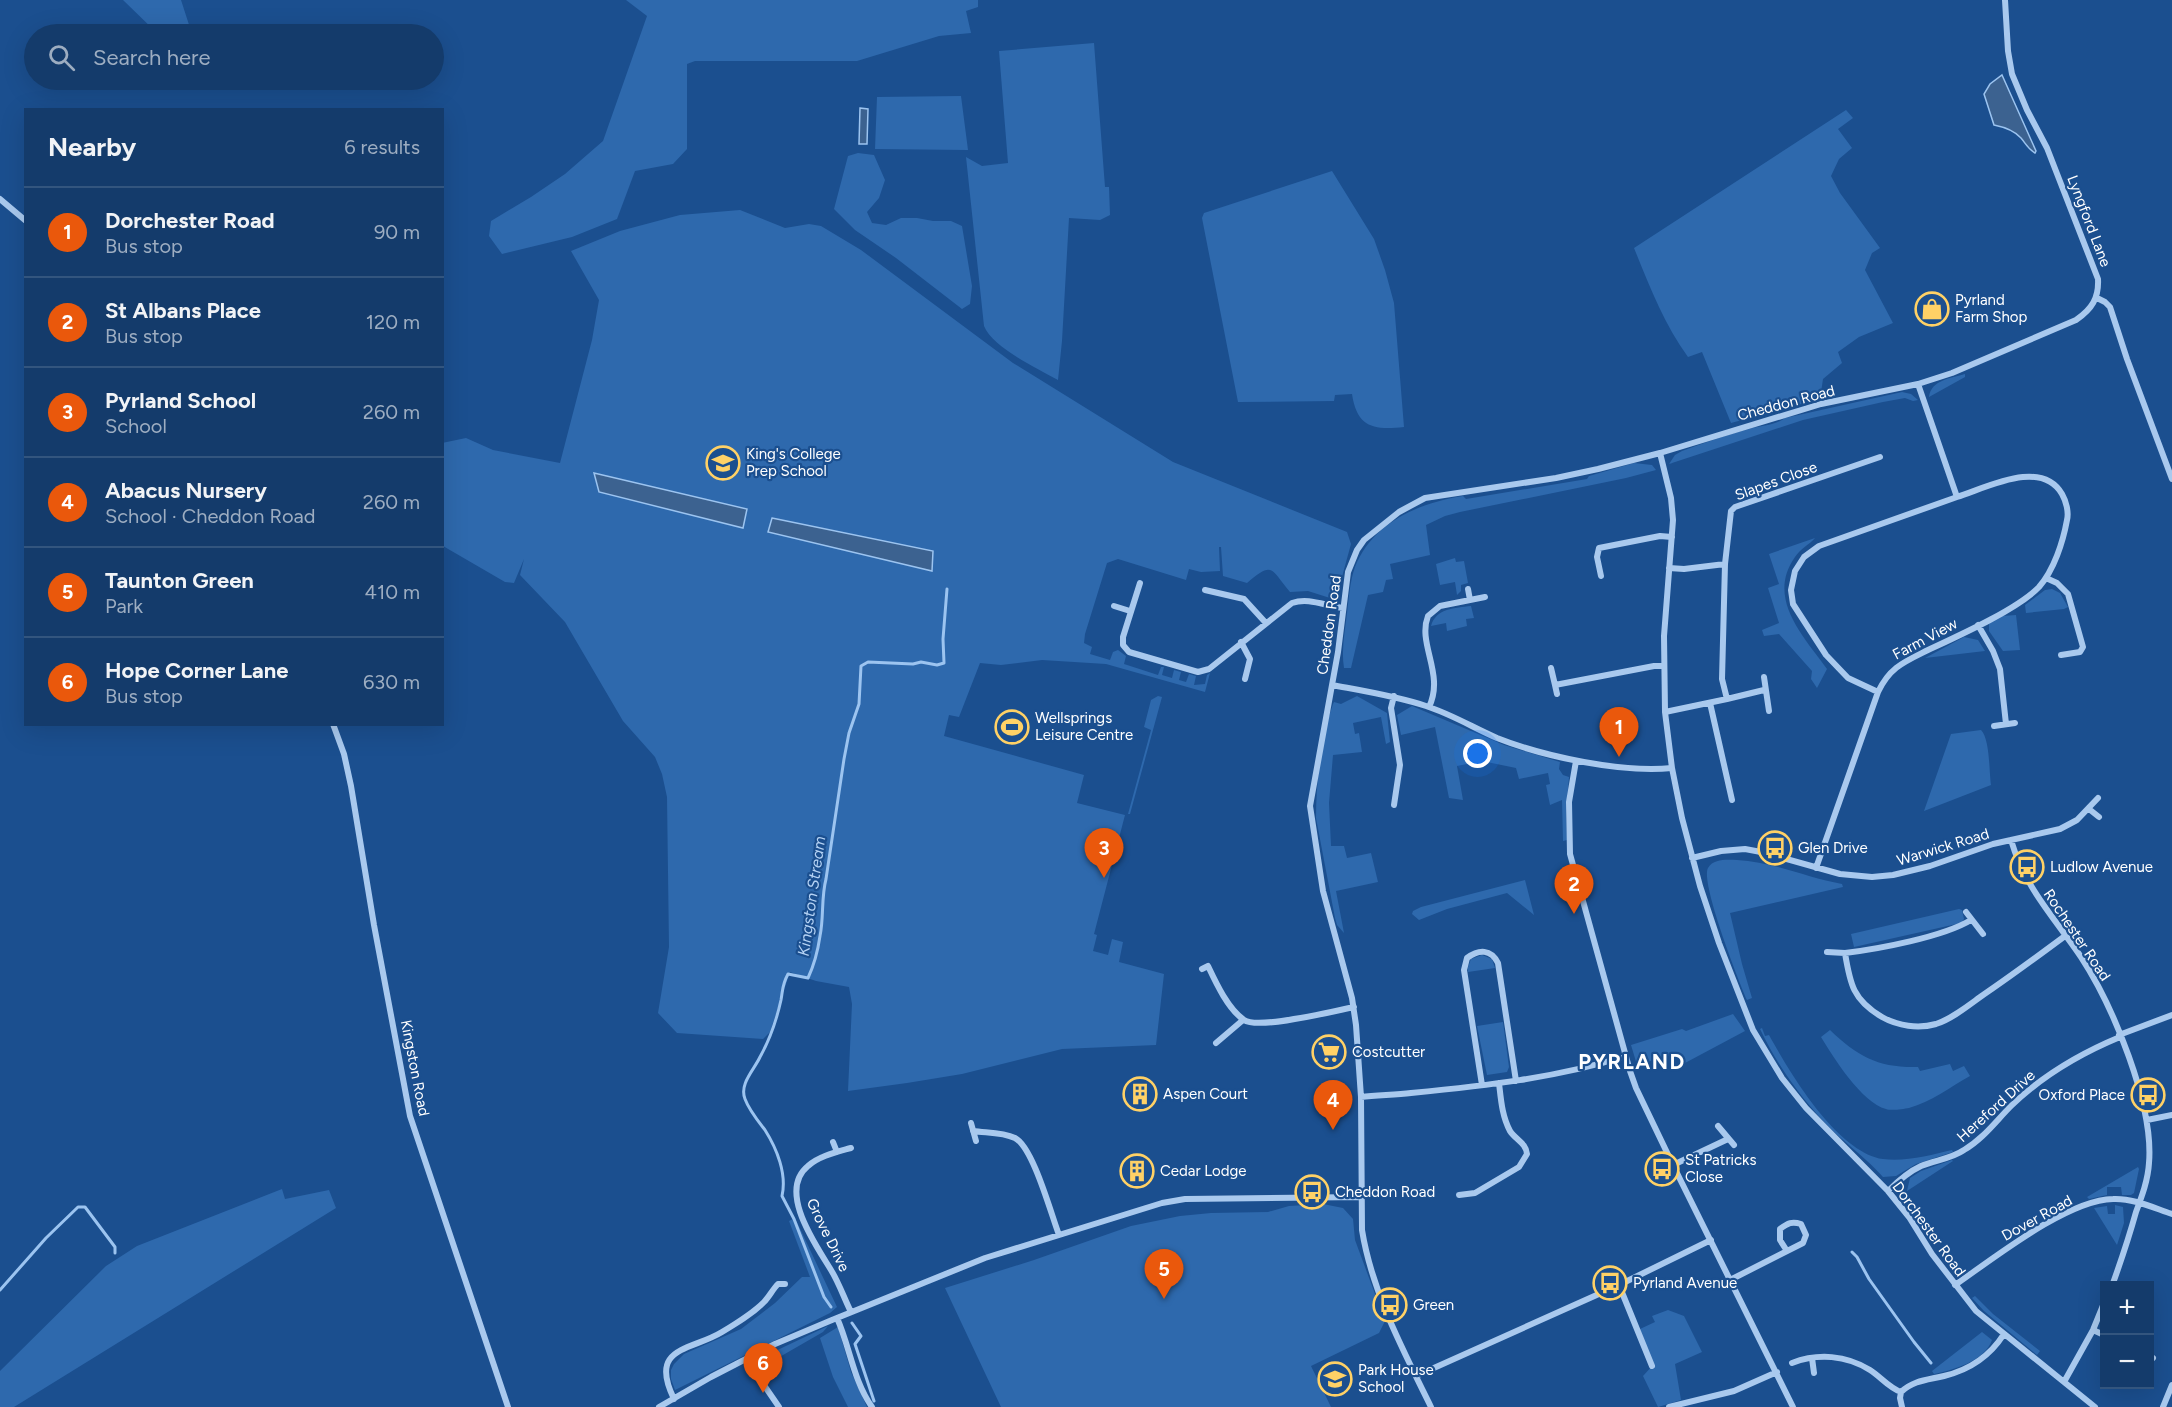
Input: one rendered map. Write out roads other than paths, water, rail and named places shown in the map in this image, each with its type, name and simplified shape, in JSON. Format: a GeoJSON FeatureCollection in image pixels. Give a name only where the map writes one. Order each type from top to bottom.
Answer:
{"type":"FeatureCollection","features":[{"type":"Feature","properties":{"kind":"street","name":"Lyngford Lane"},"geometry":{"type":"LineString","coordinates":[[2005,0],[2008,51],[2012,74],[2027,110],[2047,148],[2095,268],[2098,279],[2097,298]]}},
{"type":"Feature","properties":{"kind":"street"},"geometry":{"type":"LineString","coordinates":[[0,199],[24,219]]}},
{"type":"Feature","properties":{"kind":"street","name":"Cheddon Road"},"geometry":{"type":"LineString","coordinates":[[1431,1407],[1370,1269],[1362,1230],[1360,1097],[1354,1006],[1323,891],[1310,806],[1332,685],[1348,572],[1357,550],[1364,540],[1399,512],[1425,498],[1556,478],[1660,453],[1821,404],[1918,384],[1952,373],[2076,320],[2086,314],[2097,298]]}},
{"type":"Feature","properties":{"kind":"street"},"geometry":{"type":"LineString","coordinates":[[2097,298],[2110,307],[2172,479]]}},
{"type":"Feature","properties":{"kind":"street"},"geometry":{"type":"LineString","coordinates":[[1918,384],[1957,497]]}},
{"type":"Feature","properties":{"kind":"street","name":"Dorchester Road"},"geometry":{"type":"LineString","coordinates":[[1660,453],[1671,498],[1672,537],[1665,604],[1664,666],[1665,712],[1672,768],[1692,858],[1719,943],[1762,1047],[1782,1078],[1806,1108],[1888,1191],[1976,1311],[2095,1407]]}},
{"type":"Feature","properties":{"kind":"street","name":"Slapes Close"},"geometry":{"type":"LineString","coordinates":[[1727,699],[1722,679],[1725,564],[1731,511],[1735,507],[1880,457]]}},
{"type":"Feature","properties":{"kind":"street","name":"Farm View"},"geometry":{"type":"LineString","coordinates":[[2025,476],[2039,477],[2056,487],[2064,500],[2068,516],[2053,566],[2046,578],[2027,596],[1978,625],[1900,664],[1884,678],[1878,692],[1848,678],[1826,655],[1794,603],[1791,590],[1795,571],[1804,557],[1819,546],[1957,497],[2025,476]]}},
{"type":"Feature","properties":{"kind":"street"},"geometry":{"type":"LineString","coordinates":[[1601,576],[1597,557],[1599,548],[1660,536],[1672,537]]}},
{"type":"Feature","properties":{"kind":"street"},"geometry":{"type":"LineString","coordinates":[[1669,568],[1684,569],[1725,564]]}},
{"type":"Feature","properties":{"kind":"street"},"geometry":{"type":"LineString","coordinates":[[2046,578],[2057,583],[2068,594],[2083,647],[2080,652],[2061,655]]}},
{"type":"Feature","properties":{"kind":"street"},"geometry":{"type":"LineString","coordinates":[[1140,583],[1123,637],[1126,649],[1198,672],[1208,669],[1287,605],[1302,600],[1343,608]]}},
{"type":"Feature","properties":{"kind":"street"},"geometry":{"type":"LineString","coordinates":[[1468,589],[1470,600]]}},
{"type":"Feature","properties":{"kind":"street"},"geometry":{"type":"LineString","coordinates":[[1205,590],[1244,599],[1265,622]]}},
{"type":"Feature","properties":{"kind":"street"},"geometry":{"type":"LineString","coordinates":[[1429,707],[1434,689],[1434,673],[1425,631],[1428,616],[1440,606],[1485,597]]}},
{"type":"Feature","properties":{"kind":"street"},"geometry":{"type":"LineString","coordinates":[[1114,606],[1131,611]]}},
{"type":"Feature","properties":{"kind":"street"},"geometry":{"type":"LineString","coordinates":[[1978,625],[2000,669],[2006,724]]}},
{"type":"Feature","properties":{"kind":"street"},"geometry":{"type":"LineString","coordinates":[[1241,642],[1250,656],[1245,679]]}},
{"type":"Feature","properties":{"kind":"street"},"geometry":{"type":"LineString","coordinates":[[2083,647],[2091,649]]}},
{"type":"Feature","properties":{"kind":"street"},"geometry":{"type":"LineString","coordinates":[[1555,685],[1664,666]]}},
{"type":"Feature","properties":{"kind":"street"},"geometry":{"type":"LineString","coordinates":[[1551,668],[1557,694]]}},
{"type":"Feature","properties":{"kind":"street"},"geometry":{"type":"LineString","coordinates":[[1764,677],[1764,690],[1769,711]]}},
{"type":"Feature","properties":{"kind":"street"},"geometry":{"type":"LineString","coordinates":[[1332,685],[1394,696],[1429,707],[1499,738],[1539,752],[1576,761],[1645,769],[1672,768]]}},
{"type":"Feature","properties":{"kind":"street"},"geometry":{"type":"LineString","coordinates":[[1665,712],[1764,690]]}},
{"type":"Feature","properties":{"kind":"street"},"geometry":{"type":"LineString","coordinates":[[1816,868],[1878,692]]}},
{"type":"Feature","properties":{"kind":"street"},"geometry":{"type":"LineString","coordinates":[[1394,696],[1391,708],[1400,765],[1394,805]]}},
{"type":"Feature","properties":{"kind":"street"},"geometry":{"type":"LineString","coordinates":[[1710,703],[1732,800]]}},
{"type":"Feature","properties":{"kind":"street"},"geometry":{"type":"LineString","coordinates":[[1994,726],[2014,723]]}},
{"type":"Feature","properties":{"kind":"street","name":"Kingston Road"},"geometry":{"type":"LineString","coordinates":[[334,726],[344,754],[351,786],[374,926],[410,1116],[508,1407]]}},
{"type":"Feature","properties":{"kind":"street"},"geometry":{"type":"LineString","coordinates":[[1576,761],[1569,802],[1570,854],[1636,1088],[1793,1407]]}},
{"type":"Feature","properties":{"kind":"street","name":"Warwick Road"},"geometry":{"type":"LineString","coordinates":[[1692,858],[1721,851],[1744,849],[1840,874],[1872,877],[1893,875],[1930,866],[1983,847],[2060,829],[2078,820],[2098,798]]}},
{"type":"Feature","properties":{"kind":"street"},"geometry":{"type":"LineString","coordinates":[[2089,809],[2098,817]]}},
{"type":"Feature","properties":{"kind":"street","name":"Rochester Road"},"geometry":{"type":"LineString","coordinates":[[2011,840],[2026,880],[2066,936],[2100,991],[2120,1036],[2148,1120],[2147,1179],[2114,1281]]}},
{"type":"Feature","properties":{"kind":"street"},"geometry":{"type":"LineString","coordinates":[[1966,912],[1983,934]]}},
{"type":"Feature","properties":{"kind":"street"},"geometry":{"type":"LineString","coordinates":[[1827,952],[1845,953],[1866,950],[1947,931],[1971,920]]}},
{"type":"Feature","properties":{"kind":"street"},"geometry":{"type":"LineString","coordinates":[[1845,953],[1849,979],[1856,996],[1869,1009],[1905,1026],[1920,1026],[1937,1023],[1952,1016],[2066,936]]}},
{"type":"Feature","properties":{"kind":"street"},"geometry":{"type":"LineString","coordinates":[[1482,1085],[1464,970],[1467,958],[1478,951],[1488,951],[1498,963],[1515,1081]]}},
{"type":"Feature","properties":{"kind":"street"},"geometry":{"type":"LineString","coordinates":[[1208,966],[1227,1001],[1243,1020],[1259,1023],[1280,1021],[1354,1006]]}},
{"type":"Feature","properties":{"kind":"street","name":"Hereford Drive"},"geometry":{"type":"LineString","coordinates":[[1888,1191],[1905,1175],[1921,1166],[1962,1152],[2047,1076],[2088,1050],[2172,1015]]}},
{"type":"Feature","properties":{"kind":"street"},"geometry":{"type":"LineString","coordinates":[[1216,1043],[1243,1020]]}},
{"type":"Feature","properties":{"kind":"street"},"geometry":{"type":"LineString","coordinates":[[1360,1097],[1409,1094],[1515,1081],[1626,1056]]}},
{"type":"Feature","properties":{"kind":"street"},"geometry":{"type":"LineString","coordinates":[[1459,1195],[1475,1193],[1519,1167],[1527,1154],[1525,1146],[1512,1134],[1505,1119],[1499,1083]]}},
{"type":"Feature","properties":{"kind":"street"},"geometry":{"type":"LineString","coordinates":[[2148,1120],[2172,1115]]}},
{"type":"Feature","properties":{"kind":"street"},"geometry":{"type":"LineString","coordinates":[[971,1123],[976,1141]]}},
{"type":"Feature","properties":{"kind":"street"},"geometry":{"type":"LineString","coordinates":[[1718,1126],[1734,1145]]}},
{"type":"Feature","properties":{"kind":"street"},"geometry":{"type":"LineString","coordinates":[[973,1131],[1005,1135],[1015,1138],[1022,1144],[1032,1159],[1059,1235]]}},
{"type":"Feature","properties":{"kind":"street"},"geometry":{"type":"LineString","coordinates":[[1673,1165],[1728,1139]]}},
{"type":"Feature","properties":{"kind":"street"},"geometry":{"type":"LineString","coordinates":[[833,1142],[837,1152]]}},
{"type":"Feature","properties":{"kind":"street","name":"Grove Drive"},"geometry":{"type":"LineString","coordinates":[[850,1312],[832,1271],[820,1254],[804,1222],[796,1198],[798,1182],[807,1166],[851,1148]]}},
{"type":"Feature","properties":{"kind":"street"},"geometry":{"type":"LineString","coordinates":[[659,1407],[746,1359],[850,1312],[985,1258],[1162,1203],[1185,1199],[1362,1197]]}},
{"type":"Feature","properties":{"kind":"street","name":"Dover Road"},"geometry":{"type":"LineString","coordinates":[[1955,1285],[2010,1245],[2077,1208],[2111,1199],[2123,1199],[2172,1214]]}},
{"type":"Feature","properties":{"kind":"street"},"geometry":{"type":"LineString","coordinates":[[1730,1280],[1803,1243],[1806,1235],[1801,1224],[1787,1223],[1780,1229],[1780,1240],[1786,1251]]}},
{"type":"Feature","properties":{"kind":"street"},"geometry":{"type":"LineString","coordinates":[[1416,1376],[1619,1285],[1711,1240]]}},
{"type":"Feature","properties":{"kind":"street"},"geometry":{"type":"LineString","coordinates":[[674,1399],[666,1381],[665,1368],[676,1352],[719,1334],[735,1324],[765,1301],[779,1282]]}},
{"type":"Feature","properties":{"kind":"street"},"geometry":{"type":"LineString","coordinates":[[1619,1285],[1652,1366]]}},
{"type":"Feature","properties":{"kind":"street"},"geometry":{"type":"LineString","coordinates":[[2064,1382],[2100,1312]]}},
{"type":"Feature","properties":{"kind":"street"},"geometry":{"type":"LineString","coordinates":[[837,1318],[852,1364],[866,1399],[872,1407]]}},
{"type":"Feature","properties":{"kind":"street"},"geometry":{"type":"LineString","coordinates":[[2092,1330],[2100,1333]]}},
{"type":"Feature","properties":{"kind":"street"},"geometry":{"type":"LineString","coordinates":[[1792,1363],[1827,1357],[1848,1360],[1872,1371],[1894,1390],[1901,1392],[1917,1382],[1942,1377],[1966,1368],[1988,1354],[2004,1334]]}},
{"type":"Feature","properties":{"kind":"street"},"geometry":{"type":"LineString","coordinates":[[1812,1358],[1814,1373]]}},
{"type":"Feature","properties":{"kind":"street"},"geometry":{"type":"LineString","coordinates":[[746,1359],[779,1407]]}},
{"type":"Feature","properties":{"kind":"street"},"geometry":{"type":"LineString","coordinates":[[1669,1407],[1734,1391],[1777,1372]]}},
{"type":"Feature","properties":{"kind":"street"},"geometry":{"type":"LineString","coordinates":[[2163,1407],[2172,1385]]}},
{"type":"Feature","properties":{"kind":"street"},"geometry":{"type":"LineString","coordinates":[[1901,1392],[1902,1407]]}},
{"type":"Feature","properties":{"kind":"waterway","name":"Kingston Stream"},"geometry":{"type":"LineString","coordinates":[[831,1307],[824,1297],[794,1219],[782,1196],[782,1170],[777,1153],[747,1103],[744,1088],[770,1037],[788,974],[808,978],[816,957],[821,929],[824,886],[844,759],[849,733],[859,704],[861,666],[868,662],[913,664],[921,662],[937,665],[944,663],[943,639],[947,589]]}},
{"type":"Feature","properties":{"kind":"waterway"},"geometry":{"type":"LineString","coordinates":[[0,1290],[46,1238],[78,1207],[85,1207],[115,1247],[115,1253]]}},
{"type":"Feature","properties":{"kind":"waterway"},"geometry":{"type":"LineString","coordinates":[[1852,1252],[1869,1279],[1931,1363]]}},
{"type":"Feature","properties":{"kind":"waterway","name":"Kingston Stream"},"geometry":{"type":"LineString","coordinates":[[852,1323],[861,1336],[855,1344],[874,1401]]}},
{"type":"Feature","properties":{"kind":"place","name":"Pyrland Farm Shop"},"geometry":{"type":"Point","coordinates":[1932,309]}},
{"type":"Feature","properties":{"kind":"place","name":"King's College Prep School"},"geometry":{"type":"Point","coordinates":[723,463]}},
{"type":"Feature","properties":{"kind":"place","name":"Wellsprings Leisure Centre"},"geometry":{"type":"Point","coordinates":[1012,727]}},
{"type":"Feature","properties":{"kind":"place","name":"Dorchester Road"},"geometry":{"type":"Point","coordinates":[1619,757]}},
{"type":"Feature","properties":{"kind":"place","name":"Glen Drive"},"geometry":{"type":"Point","coordinates":[1775,848]}},
{"type":"Feature","properties":{"kind":"place","name":"Ludlow Avenue"},"geometry":{"type":"Point","coordinates":[2027,867]}},
{"type":"Feature","properties":{"kind":"place","name":"Pyrland School"},"geometry":{"type":"Point","coordinates":[1104,878]}},
{"type":"Feature","properties":{"kind":"place","name":"St Albans Place"},"geometry":{"type":"Point","coordinates":[1574,914]}},
{"type":"Feature","properties":{"kind":"place","name":"Costcutter"},"geometry":{"type":"Point","coordinates":[1329,1052]}},
{"type":"Feature","properties":{"kind":"place","name":"Aspen Court"},"geometry":{"type":"Point","coordinates":[1140,1094]}},
{"type":"Feature","properties":{"kind":"place","name":"Oxford Place"},"geometry":{"type":"Point","coordinates":[2148,1095]}},
{"type":"Feature","properties":{"kind":"place","name":"Abacus Nursery"},"geometry":{"type":"Point","coordinates":[1333,1130]}},
{"type":"Feature","properties":{"kind":"place","name":"St Patricks Close"},"geometry":{"type":"Point","coordinates":[1662,1169]}},
{"type":"Feature","properties":{"kind":"place","name":"Cedar Lodge"},"geometry":{"type":"Point","coordinates":[1137,1171]}},
{"type":"Feature","properties":{"kind":"place","name":"Cheddon Road"},"geometry":{"type":"Point","coordinates":[1312,1192]}},
{"type":"Feature","properties":{"kind":"place","name":"Pyrland Avenue"},"geometry":{"type":"Point","coordinates":[1610,1283]}},
{"type":"Feature","properties":{"kind":"place","name":"Taunton Green"},"geometry":{"type":"Point","coordinates":[1164,1299]}},
{"type":"Feature","properties":{"kind":"place","name":"Green"},"geometry":{"type":"Point","coordinates":[1390,1305]}},
{"type":"Feature","properties":{"kind":"place","name":"Park House School"},"geometry":{"type":"Point","coordinates":[1335,1379]}},
{"type":"Feature","properties":{"kind":"place","name":"Hope Corner Lane"},"geometry":{"type":"Point","coordinates":[763,1393]}},
{"type":"Feature","properties":{"kind":"district","name":"PYRLAND"},"geometry":{"type":"Point","coordinates":[1632,1062]}}]}
